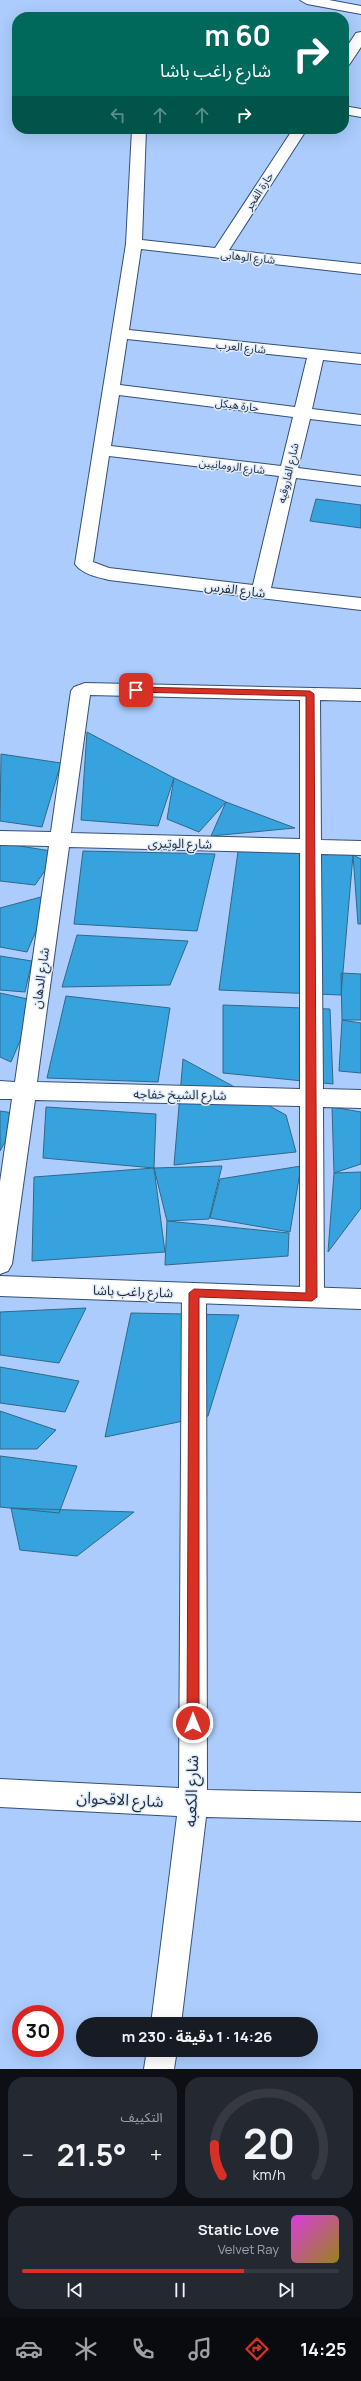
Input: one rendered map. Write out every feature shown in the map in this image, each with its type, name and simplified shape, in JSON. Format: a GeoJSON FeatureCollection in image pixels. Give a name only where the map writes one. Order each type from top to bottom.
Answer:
{"type":"FeatureCollection","features":[{"type":"Feature","properties":{"kind":"street"},"geometry":{"type":"LineString","coordinates":[[307,0],[361,10]]}},
{"type":"Feature","properties":{"kind":"street"},"geometry":{"type":"LineString","coordinates":[[349,111],[361,113]]}},
{"type":"Feature","properties":{"kind":"street"},"geometry":{"type":"LineString","coordinates":[[103,450],[134,244],[139,134]]}},
{"type":"Feature","properties":{"kind":"street","name":"حارة الفجر"},"geometry":{"type":"LineString","coordinates":[[219,254],[297,134]]}},
{"type":"Feature","properties":{"kind":"street","name":"شارع الوهابى"},"geometry":{"type":"LineString","coordinates":[[134,244],[361,269]]}},
{"type":"Feature","properties":{"kind":"street","name":"شارع العرب"},"geometry":{"type":"LineString","coordinates":[[121,334],[361,359]]}},
{"type":"Feature","properties":{"kind":"street","name":"شارع الفاروقيه"},"geometry":{"type":"LineString","coordinates":[[261,592],[316,354]]}},
{"type":"Feature","properties":{"kind":"street","name":"حارة هيكل"},"geometry":{"type":"LineString","coordinates":[[112,389],[361,420]]}},
{"type":"Feature","properties":{"kind":"street","name":"شارع الرومانيين"},"geometry":{"type":"LineString","coordinates":[[103,450],[361,481]]}},
{"type":"Feature","properties":{"kind":"street","name":"شارع الفرس"},"geometry":{"type":"LineString","coordinates":[[103,450],[84,564],[99,572],[109,574],[361,604]]}},
{"type":"Feature","properties":{"kind":"street","name":"شارع الدهان"},"geometry":{"type":"LineString","coordinates":[[0,1264],[81,693],[83,690],[89,689],[310,694]]}},
{"type":"Feature","properties":{"kind":"street"},"geometry":{"type":"LineString","coordinates":[[312,1297],[310,694],[361,695]]}},
{"type":"Feature","properties":{"kind":"street","name":"شارع الوتيرى"},"geometry":{"type":"LineString","coordinates":[[0,838],[361,848]]}},
{"type":"Feature","properties":{"kind":"street","name":"شارع الشيخ خفاجه"},"geometry":{"type":"LineString","coordinates":[[0,1090],[361,1099]]}},
{"type":"Feature","properties":{"kind":"street","name":"شارع راغب باشا"},"geometry":{"type":"LineString","coordinates":[[0,1286],[361,1298]]}},
{"type":"Feature","properties":{"kind":"street","name":"شارع الكعبه"},"geometry":{"type":"LineString","coordinates":[[167,2017],[179,1929],[193,1803],[194,1293]]}},
{"type":"Feature","properties":{"kind":"street","name":"شارع الاقحوان"},"geometry":{"type":"LineString","coordinates":[[0,1793],[193,1803],[361,1807]]}},
{"type":"Feature","properties":{"kind":"street"},"geometry":{"type":"LineString","coordinates":[[159,2069],[161,2057]]}},
{"type":"Feature","properties":{"kind":"building"},"geometry":{"type":"Polygon","coordinates":[[[316,499],[361,505],[361,528],[310,521],[316,499]]]}},
{"type":"Feature","properties":{"kind":"building"},"geometry":{"type":"Polygon","coordinates":[[[87,732],[174,778],[158,826],[81,820],[87,732]]]}},
{"type":"Feature","properties":{"kind":"building"},"geometry":{"type":"Polygon","coordinates":[[[1,754],[61,763],[42,827],[0,821],[1,754]]]}},
{"type":"Feature","properties":{"kind":"building"},"geometry":{"type":"Polygon","coordinates":[[[174,778],[226,802],[199,832],[167,819],[174,778]]]}},
{"type":"Feature","properties":{"kind":"building"},"geometry":{"type":"Polygon","coordinates":[[[226,802],[295,828],[211,836],[226,802]]]}},
{"type":"Feature","properties":{"kind":"building"},"geometry":{"type":"Polygon","coordinates":[[[0,843],[58,852],[35,885],[0,881],[0,843]]]}},
{"type":"Feature","properties":{"kind":"building"},"geometry":{"type":"Polygon","coordinates":[[[239,844],[353,855],[341,995],[219,990],[239,844]]]}},
{"type":"Feature","properties":{"kind":"building"},"geometry":{"type":"Polygon","coordinates":[[[83,851],[215,854],[197,931],[74,924],[83,851]]]}},
{"type":"Feature","properties":{"kind":"building"},"geometry":{"type":"Polygon","coordinates":[[[353,855],[361,859],[361,924],[358,924],[353,855]]]}},
{"type":"Feature","properties":{"kind":"building"},"geometry":{"type":"Polygon","coordinates":[[[52,894],[27,952],[0,947],[0,908],[52,894]]]}},
{"type":"Feature","properties":{"kind":"building"},"geometry":{"type":"Polygon","coordinates":[[[77,935],[188,941],[170,985],[62,987],[77,935]]]}},
{"type":"Feature","properties":{"kind":"building"},"geometry":{"type":"Polygon","coordinates":[[[0,956],[32,961],[25,992],[0,990],[0,956]]]}},
{"type":"Feature","properties":{"kind":"building"},"geometry":{"type":"Polygon","coordinates":[[[341,973],[361,974],[361,1020],[342,1020],[341,973]]]}},
{"type":"Feature","properties":{"kind":"building"},"geometry":{"type":"Polygon","coordinates":[[[0,993],[37,1001],[11,1062],[0,1057],[0,993]]]}},
{"type":"Feature","properties":{"kind":"building"},"geometry":{"type":"Polygon","coordinates":[[[66,996],[170,1008],[158,1082],[47,1078],[66,996]]]}},
{"type":"Feature","properties":{"kind":"building"},"geometry":{"type":"Polygon","coordinates":[[[223,1005],[330,1009],[333,1084],[223,1073],[223,1005]]]}},
{"type":"Feature","properties":{"kind":"building"},"geometry":{"type":"Polygon","coordinates":[[[342,1020],[361,1023],[361,1073],[339,1071],[342,1020]]]}},
{"type":"Feature","properties":{"kind":"building"},"geometry":{"type":"Polygon","coordinates":[[[183,1059],[286,1115],[296,1152],[174,1165],[183,1059]]]}},
{"type":"Feature","properties":{"kind":"building"},"geometry":{"type":"Polygon","coordinates":[[[46,1107],[156,1114],[154,1168],[43,1158],[46,1107]]]}},
{"type":"Feature","properties":{"kind":"building"},"geometry":{"type":"Polygon","coordinates":[[[332,1107],[361,1112],[361,1164],[334,1173],[332,1107]]]}},
{"type":"Feature","properties":{"kind":"building"},"geometry":{"type":"Polygon","coordinates":[[[0,1111],[21,1114],[0,1151],[0,1111]]]}},
{"type":"Feature","properties":{"kind":"building"},"geometry":{"type":"Polygon","coordinates":[[[222,1166],[209,1219],[167,1221],[154,1168],[222,1166]]]}},
{"type":"Feature","properties":{"kind":"building"},"geometry":{"type":"Polygon","coordinates":[[[301,1166],[290,1232],[210,1218],[220,1179],[301,1166]]]}},
{"type":"Feature","properties":{"kind":"building"},"geometry":{"type":"Polygon","coordinates":[[[154,1168],[165,1252],[32,1261],[34,1177],[154,1168]]]}},
{"type":"Feature","properties":{"kind":"building"},"geometry":{"type":"Polygon","coordinates":[[[361,1172],[361,1208],[328,1252],[334,1173],[361,1172]]]}},
{"type":"Feature","properties":{"kind":"building"},"geometry":{"type":"Polygon","coordinates":[[[167,1221],[289,1233],[288,1256],[165,1265],[167,1221]]]}},
{"type":"Feature","properties":{"kind":"building"},"geometry":{"type":"Polygon","coordinates":[[[86,1308],[59,1363],[0,1355],[0,1312],[86,1308]]]}},
{"type":"Feature","properties":{"kind":"building"},"geometry":{"type":"Polygon","coordinates":[[[131,1313],[239,1315],[208,1416],[105,1437],[131,1313]]]}},
{"type":"Feature","properties":{"kind":"building"},"geometry":{"type":"Polygon","coordinates":[[[0,1367],[79,1381],[65,1412],[0,1403],[0,1367]]]}},
{"type":"Feature","properties":{"kind":"building"},"geometry":{"type":"Polygon","coordinates":[[[0,1411],[56,1430],[37,1449],[0,1449],[0,1411]]]}},
{"type":"Feature","properties":{"kind":"building"},"geometry":{"type":"Polygon","coordinates":[[[0,1456],[77,1466],[59,1513],[0,1507],[0,1456]]]}},
{"type":"Feature","properties":{"kind":"building"},"geometry":{"type":"Polygon","coordinates":[[[11,1508],[134,1512],[77,1556],[20,1550],[11,1508]]]}},
{"type":"Feature","properties":{"kind":"route"},"geometry":{"type":"LineString","coordinates":[[136,690],[310,694],[312,1297],[194,1293],[193,1723]]}}]}
